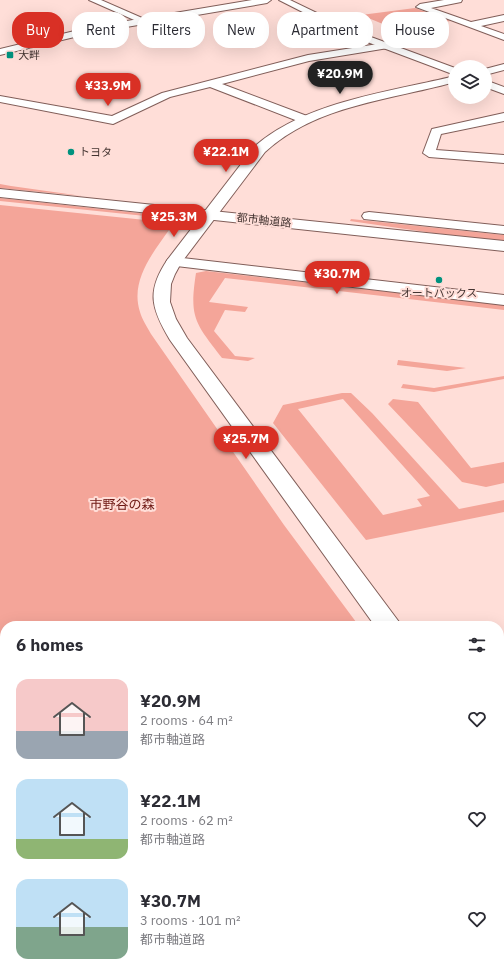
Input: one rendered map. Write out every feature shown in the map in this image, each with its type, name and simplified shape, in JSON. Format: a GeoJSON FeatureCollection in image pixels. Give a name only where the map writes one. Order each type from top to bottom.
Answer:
{"type":"FeatureCollection","features":[{"type":"Feature","properties":{"kind":"street"},"geometry":{"type":"LineString","coordinates":[[93,0],[137,18]]}},
{"type":"Feature","properties":{"kind":"street"},"geometry":{"type":"LineString","coordinates":[[197,12],[267,0]]}},
{"type":"Feature","properties":{"kind":"street"},"geometry":{"type":"LineString","coordinates":[[283,0],[308,13],[381,45]]}},
{"type":"Feature","properties":{"kind":"street"},"geometry":{"type":"LineString","coordinates":[[458,0],[420,7],[504,37]]}},
{"type":"Feature","properties":{"kind":"street"},"geometry":{"type":"LineString","coordinates":[[470,25],[504,18]]}},
{"type":"Feature","properties":{"kind":"street"},"geometry":{"type":"LineString","coordinates":[[0,52],[56,38],[137,22]]}},
{"type":"Feature","properties":{"kind":"street"},"geometry":{"type":"LineString","coordinates":[[0,99],[113,120],[166,95],[308,58],[381,46]]}},
{"type":"Feature","properties":{"kind":"street"},"geometry":{"type":"LineString","coordinates":[[389,48],[448,69]]}},
{"type":"Feature","properties":{"kind":"street"},"geometry":{"type":"LineString","coordinates":[[492,70],[504,67]]}},
{"type":"Feature","properties":{"kind":"street"},"geometry":{"type":"LineString","coordinates":[[385,621],[166,320],[161,304],[160,291],[164,278],[207,208],[227,203],[268,141],[281,130],[303,119],[338,108],[448,81]]}},
{"type":"Feature","properties":{"kind":"street"},"geometry":{"type":"LineString","coordinates":[[211,84],[303,119]]}},
{"type":"Feature","properties":{"kind":"street"},"geometry":{"type":"LineString","coordinates":[[492,86],[504,91]]}},
{"type":"Feature","properties":{"kind":"street"},"geometry":{"type":"LineString","coordinates":[[504,117],[436,132],[429,153],[504,159]]}},
{"type":"Feature","properties":{"kind":"street"},"geometry":{"type":"LineString","coordinates":[[0,180],[175,198]]}},
{"type":"Feature","properties":{"kind":"street","name":"都市軸道路"},"geometry":{"type":"LineString","coordinates":[[0,193],[207,208],[504,246]]}},
{"type":"Feature","properties":{"kind":"street"},"geometry":{"type":"LineString","coordinates":[[357,215],[504,230]]}},
{"type":"Feature","properties":{"kind":"street"},"geometry":{"type":"LineString","coordinates":[[174,262],[504,300]]}},
{"type":"Feature","properties":{"kind":"green space"},"geometry":{"type":"Polygon","coordinates":[[[415,8],[426,12],[384,12],[415,8]]]}},
{"type":"Feature","properties":{"kind":"green space"},"geometry":{"type":"Polygon","coordinates":[[[381,12],[381,23],[373,20],[373,13],[381,12]]]}},
{"type":"Feature","properties":{"kind":"green space"},"geometry":{"type":"Polygon","coordinates":[[[0,184],[11,186],[82,196],[0,188],[0,184]]]}},
{"type":"Feature","properties":{"kind":"green space"},"geometry":{"type":"Polygon","coordinates":[[[0,198],[157,215],[155,217],[0,201],[0,198]]]}},
{"type":"Feature","properties":{"kind":"green space","name":"市野谷の森"},"geometry":{"type":"Polygon","coordinates":[[[0,205],[155,221],[169,230],[144,268],[140,279],[138,301],[143,320],[151,334],[284,525],[355,621],[0,621],[0,205]]]}},
{"type":"Feature","properties":{"kind":"green space"},"geometry":{"type":"Polygon","coordinates":[[[351,219],[504,235],[504,241],[433,233],[350,221],[351,219]]]}},
{"type":"Feature","properties":{"kind":"green space"},"geometry":{"type":"Polygon","coordinates":[[[206,271],[504,305],[504,310],[225,278],[209,302],[248,307],[245,312],[225,310],[214,331],[235,356],[255,358],[248,361],[222,358],[200,328],[194,310],[193,300],[196,273],[206,271]]]}},
{"type":"Feature","properties":{"kind":"green space"},"geometry":{"type":"Polygon","coordinates":[[[398,360],[466,368],[447,371],[397,365],[398,360]]]}},
{"type":"Feature","properties":{"kind":"green space"},"geometry":{"type":"Polygon","coordinates":[[[504,376],[504,379],[434,392],[401,388],[403,384],[434,388],[504,376]]]}},
{"type":"Feature","properties":{"kind":"green space"},"geometry":{"type":"Polygon","coordinates":[[[342,393],[351,393],[372,413],[459,509],[504,500],[504,512],[366,540],[273,423],[283,405],[342,393]],[[343,399],[298,409],[383,515],[422,506],[417,499],[430,496],[343,399]]]}},
{"type":"Feature","properties":{"kind":"green space"},"geometry":{"type":"Polygon","coordinates":[[[393,399],[418,402],[471,468],[504,462],[504,483],[486,487],[462,482],[388,404],[393,399]]]}},
{"type":"Feature","properties":{"kind":"place","name":"大畔"},"geometry":{"type":"Point","coordinates":[10,55]}},
{"type":"Feature","properties":{"kind":"place","name":"トヨタ"},"geometry":{"type":"Point","coordinates":[71,152]}},
{"type":"Feature","properties":{"kind":"place","name":"オートバックス"},"geometry":{"type":"Point","coordinates":[439,280]}}]}
